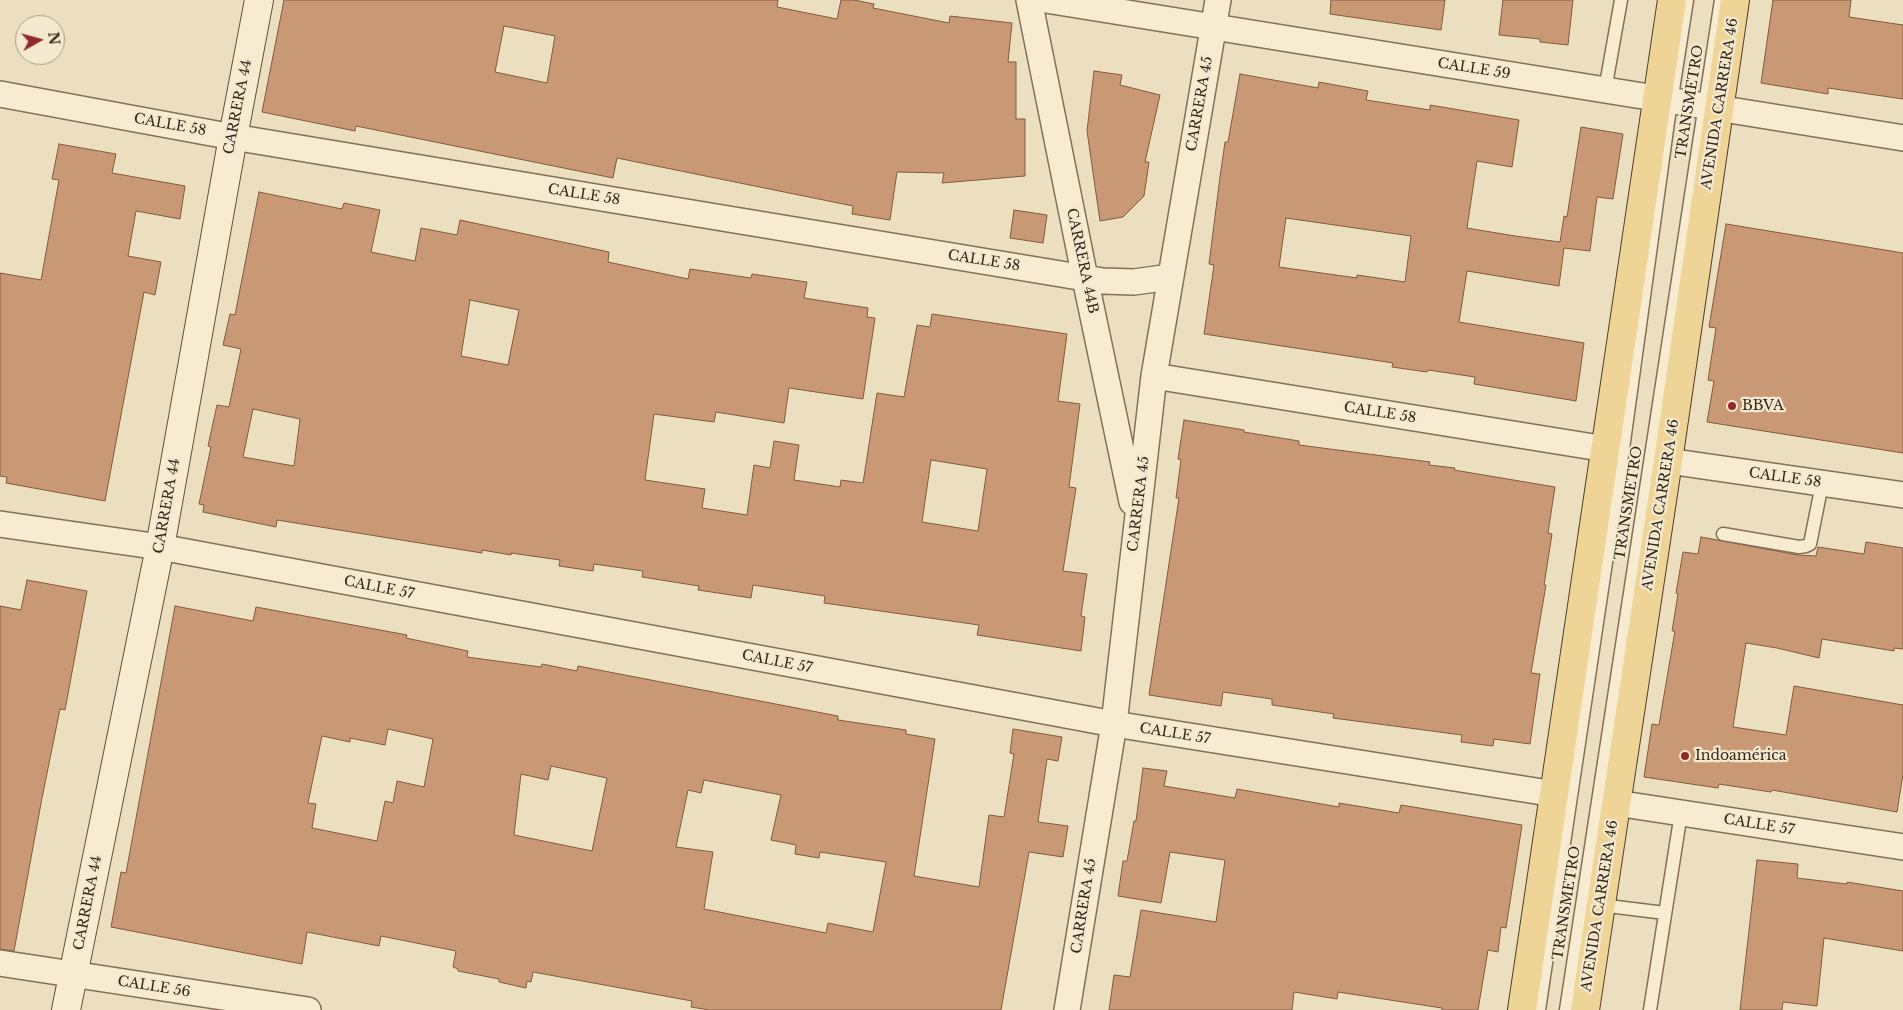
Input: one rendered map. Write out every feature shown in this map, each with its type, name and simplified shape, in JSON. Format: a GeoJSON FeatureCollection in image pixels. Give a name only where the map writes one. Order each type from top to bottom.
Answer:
{"type":"FeatureCollection","features":[{"type":"Feature","properties":{"kind":"main road"},"geometry":{"type":"LineString","coordinates":[[1522,1010],[1606,449],[1664,100],[1672,0]]}},
{"type":"Feature","properties":{"kind":"main road","name":"AVENIDA CARRERA 46"},"geometry":{"type":"LineString","coordinates":[[1585,1010],[1668,461],[1712,107],[1735,0]]}},
{"type":"Feature","properties":{"kind":"street","name":"CARRERA 44"},"geometry":{"type":"LineString","coordinates":[[66,1010],[160,547],[259,0]]}},
{"type":"Feature","properties":{"kind":"street","name":"CARRERA 44B"},"geometry":{"type":"LineString","coordinates":[[1029,0],[1136,522]]}},
{"type":"Feature","properties":{"kind":"street","name":"CALLE 59"},"geometry":{"type":"LineString","coordinates":[[1046,0],[1903,138]]}},
{"type":"Feature","properties":{"kind":"street","name":"CARRERA 45"},"geometry":{"type":"LineString","coordinates":[[1067,1010],[1114,724],[1154,376],[1218,0]]}},
{"type":"Feature","properties":{"kind":"street","name":"CALLE 58"},"geometry":{"type":"LineString","coordinates":[[0,94],[233,136],[1103,281],[1134,282],[1170,277]]}},
{"type":"Feature","properties":{"kind":"street","name":"CALLE 58"},"geometry":{"type":"LineString","coordinates":[[1154,376],[1606,449]]}},
{"type":"Feature","properties":{"kind":"street","name":"CALLE 58"},"geometry":{"type":"LineString","coordinates":[[1668,461],[1903,496]]}},
{"type":"Feature","properties":{"kind":"street","name":"CALLE 57"},"geometry":{"type":"LineString","coordinates":[[0,524],[160,547],[1114,724],[1554,794]]}},
{"type":"Feature","properties":{"kind":"street","name":"CALLE 57"},"geometry":{"type":"LineString","coordinates":[[1616,803],[1903,847]]}},
{"type":"Feature","properties":{"kind":"street","name":"CALLE 56"},"geometry":{"type":"LineString","coordinates":[[0,963],[308,1010]]}},
{"type":"Feature","properties":{"kind":"lane"},"geometry":{"type":"LineString","coordinates":[[1605,90],[1620,0]]}},
{"type":"Feature","properties":{"kind":"lane","name":"TRANSMETRO"},"geometry":{"type":"LineString","coordinates":[[1539,1010],[1622,449],[1664,100],[1688,0]]}},
{"type":"Feature","properties":{"kind":"lane","name":"TRANSMETRO"},"geometry":{"type":"LineString","coordinates":[[1566,1010],[1712,107],[1721,0]]}},
{"type":"Feature","properties":{"kind":"lane"},"geometry":{"type":"LineString","coordinates":[[1723,534],[1799,547],[1810,544],[1822,484]]}},
{"type":"Feature","properties":{"kind":"lane"},"geometry":{"type":"LineString","coordinates":[[1650,1010],[1681,813]]}},
{"type":"Feature","properties":{"kind":"lane"},"geometry":{"type":"LineString","coordinates":[[1600,905],[1665,913]]}},
{"type":"Feature","properties":{"kind":"building"},"geometry":{"type":"Polygon","coordinates":[[[284,0],[778,0],[777,7],[837,19],[841,0],[854,0],[874,4],[873,8],[949,23],[950,16],[1012,23],[1008,62],[1016,62],[1016,119],[1025,119],[1025,176],[942,183],[944,173],[897,172],[890,220],[852,214],[853,206],[617,158],[613,178],[356,126],[355,131],[262,112],[284,0]],[[504,26],[495,72],[547,83],[555,36],[504,26]]]}},
{"type":"Feature","properties":{"kind":"building"},"geometry":{"type":"Polygon","coordinates":[[[1331,0],[1445,0],[1441,30],[1330,14],[1331,0]]]}},
{"type":"Feature","properties":{"kind":"building"},"geometry":{"type":"Polygon","coordinates":[[[1503,0],[1573,0],[1568,45],[1540,42],[1540,39],[1499,35],[1503,0]]]}},
{"type":"Feature","properties":{"kind":"building"},"geometry":{"type":"Polygon","coordinates":[[[1773,0],[1851,0],[1849,17],[1903,25],[1903,99],[1828,88],[1828,94],[1761,83],[1773,0]]]}},
{"type":"Feature","properties":{"kind":"building"},"geometry":{"type":"Polygon","coordinates":[[[1094,71],[1122,75],[1120,85],[1160,95],[1145,162],[1149,162],[1144,196],[1123,217],[1100,221],[1087,131],[1094,71]]]}},
{"type":"Feature","properties":{"kind":"building"},"geometry":{"type":"Polygon","coordinates":[[[1240,74],[1318,88],[1319,82],[1368,91],[1366,100],[1430,110],[1430,105],[1519,120],[1512,167],[1477,161],[1467,228],[1560,242],[1564,216],[1567,217],[1581,127],[1623,134],[1613,199],[1597,197],[1590,251],[1564,248],[1559,286],[1467,271],[1459,322],[1584,343],[1576,401],[1474,384],[1475,377],[1392,367],[1393,363],[1204,334],[1214,265],[1209,264],[1225,142],[1228,142],[1240,74]],[[1286,218],[1279,267],[1357,278],[1357,275],[1405,282],[1411,236],[1286,218]]]}},
{"type":"Feature","properties":{"kind":"building"},"geometry":{"type":"Polygon","coordinates":[[[59,144],[116,154],[112,173],[185,186],[180,219],[136,211],[128,256],[161,262],[155,295],[144,292],[105,501],[6,483],[7,477],[0,476],[0,273],[41,280],[59,180],[52,179],[59,144]]]}},
{"type":"Feature","properties":{"kind":"building"},"geometry":{"type":"Polygon","coordinates":[[[259,192],[342,209],[344,203],[380,210],[371,252],[415,261],[421,228],[457,235],[460,220],[609,252],[608,262],[688,279],[690,269],[751,278],[752,274],[807,282],[804,298],[868,308],[867,317],[875,318],[863,399],[789,388],[784,423],[716,412],[714,422],[654,414],[645,480],[705,489],[702,508],[747,515],[754,465],[770,468],[774,441],[799,445],[794,480],[840,487],[841,480],[863,483],[877,393],[904,397],[917,325],[930,327],[932,314],[1067,334],[1058,401],[1080,404],[1069,487],[1076,488],[1063,571],[1087,574],[1081,616],[1085,617],[1081,651],[977,635],[979,625],[824,603],[825,596],[753,585],[751,598],[698,590],[699,586],[642,577],[643,571],[594,564],[593,571],[559,566],[560,560],[482,550],[482,553],[277,520],[276,527],[203,512],[204,505],[199,504],[211,447],[208,446],[217,405],[229,407],[241,349],[223,345],[230,314],[235,315],[259,192]],[[470,300],[461,356],[508,365],[519,310],[470,300]],[[253,409],[243,457],[294,466],[300,419],[253,409]],[[931,460],[922,522],[978,531],[987,469],[931,460]]]}},
{"type":"Feature","properties":{"kind":"building"},"geometry":{"type":"Polygon","coordinates":[[[1014,210],[1047,215],[1043,243],[1010,238],[1014,210]]]}},
{"type":"Feature","properties":{"kind":"building"},"geometry":{"type":"Polygon","coordinates":[[[1726,224],[1903,253],[1903,453],[1707,422],[1714,381],[1708,380],[1716,328],[1709,327],[1726,224]]]}},
{"type":"Feature","properties":{"kind":"building"},"geometry":{"type":"Polygon","coordinates":[[[1184,420],[1299,441],[1299,445],[1430,462],[1429,465],[1455,468],[1454,470],[1555,487],[1548,533],[1552,534],[1544,585],[1546,585],[1531,673],[1540,674],[1530,744],[1494,739],[1493,746],[1461,742],[1462,735],[1333,718],[1334,714],[1272,705],[1272,699],[1223,692],[1221,706],[1149,695],[1179,498],[1176,498],[1181,460],[1178,459],[1184,420]]]}},
{"type":"Feature","properties":{"kind":"building"},"geometry":{"type":"Polygon","coordinates":[[[1701,537],[1798,555],[1816,556],[1818,547],[1864,554],[1866,542],[1903,548],[1903,649],[1894,648],[1894,651],[1822,639],[1819,658],[1746,643],[1733,727],[1786,735],[1794,686],[1903,705],[1903,774],[1897,812],[1772,790],[1771,792],[1719,784],[1718,788],[1644,777],[1652,724],[1659,725],[1675,631],[1672,631],[1683,552],[1698,554],[1701,537]]]}},
{"type":"Feature","properties":{"kind":"building"},"geometry":{"type":"Polygon","coordinates":[[[27,580],[87,591],[65,710],[60,709],[14,951],[0,949],[0,606],[21,610],[27,580]]]}},
{"type":"Feature","properties":{"kind":"building"},"geometry":{"type":"Polygon","coordinates":[[[175,606],[253,621],[256,607],[407,635],[406,638],[468,651],[467,657],[541,667],[542,664],[577,671],[578,666],[838,716],[838,720],[906,730],[906,734],[935,739],[914,876],[979,887],[989,815],[1004,817],[1014,754],[1010,753],[1013,729],[1062,737],[1058,761],[1047,759],[1038,822],[1068,826],[1063,857],[1029,852],[1001,1010],[709,1010],[691,1007],[692,1001],[533,972],[531,982],[527,981],[526,988],[499,982],[499,979],[458,971],[458,969],[453,967],[456,951],[381,936],[379,946],[307,932],[302,964],[111,927],[121,872],[126,873],[175,606]],[[388,729],[385,745],[350,738],[350,742],[322,736],[308,803],[316,804],[312,828],[377,841],[385,801],[393,803],[397,781],[424,787],[433,739],[388,729]],[[551,766],[548,780],[521,774],[514,835],[592,851],[607,778],[551,766]],[[704,780],[701,793],[688,790],[676,847],[713,852],[704,909],[826,933],[828,923],[873,932],[886,862],[820,852],[819,858],[795,854],[796,845],[771,840],[781,795],[704,780]]]}},
{"type":"Feature","properties":{"kind":"building"},"geometry":{"type":"Polygon","coordinates":[[[1143,768],[1167,771],[1164,786],[1235,798],[1237,789],[1339,807],[1339,803],[1399,813],[1401,805],[1522,825],[1506,928],[1501,927],[1498,952],[1488,950],[1478,1010],[1442,1010],[1442,1008],[1338,992],[1337,999],[1294,992],[1292,1010],[1109,1010],[1114,975],[1130,977],[1141,910],[1216,922],[1225,860],[1170,852],[1161,903],[1118,896],[1123,861],[1127,861],[1134,821],[1136,821],[1143,768]]]}},
{"type":"Feature","properties":{"kind":"building"},"geometry":{"type":"Polygon","coordinates":[[[1757,860],[1798,864],[1797,878],[1847,884],[1847,882],[1903,891],[1903,951],[1824,938],[1817,1006],[1783,1002],[1782,1010],[1740,1010],[1757,860]]]}},
{"type":"Feature","properties":{"kind":"place","name":"BBVA"},"geometry":{"type":"Point","coordinates":[1732,406]}},
{"type":"Feature","properties":{"kind":"place","name":"Indoamérica"},"geometry":{"type":"Point","coordinates":[1685,756]}}]}
